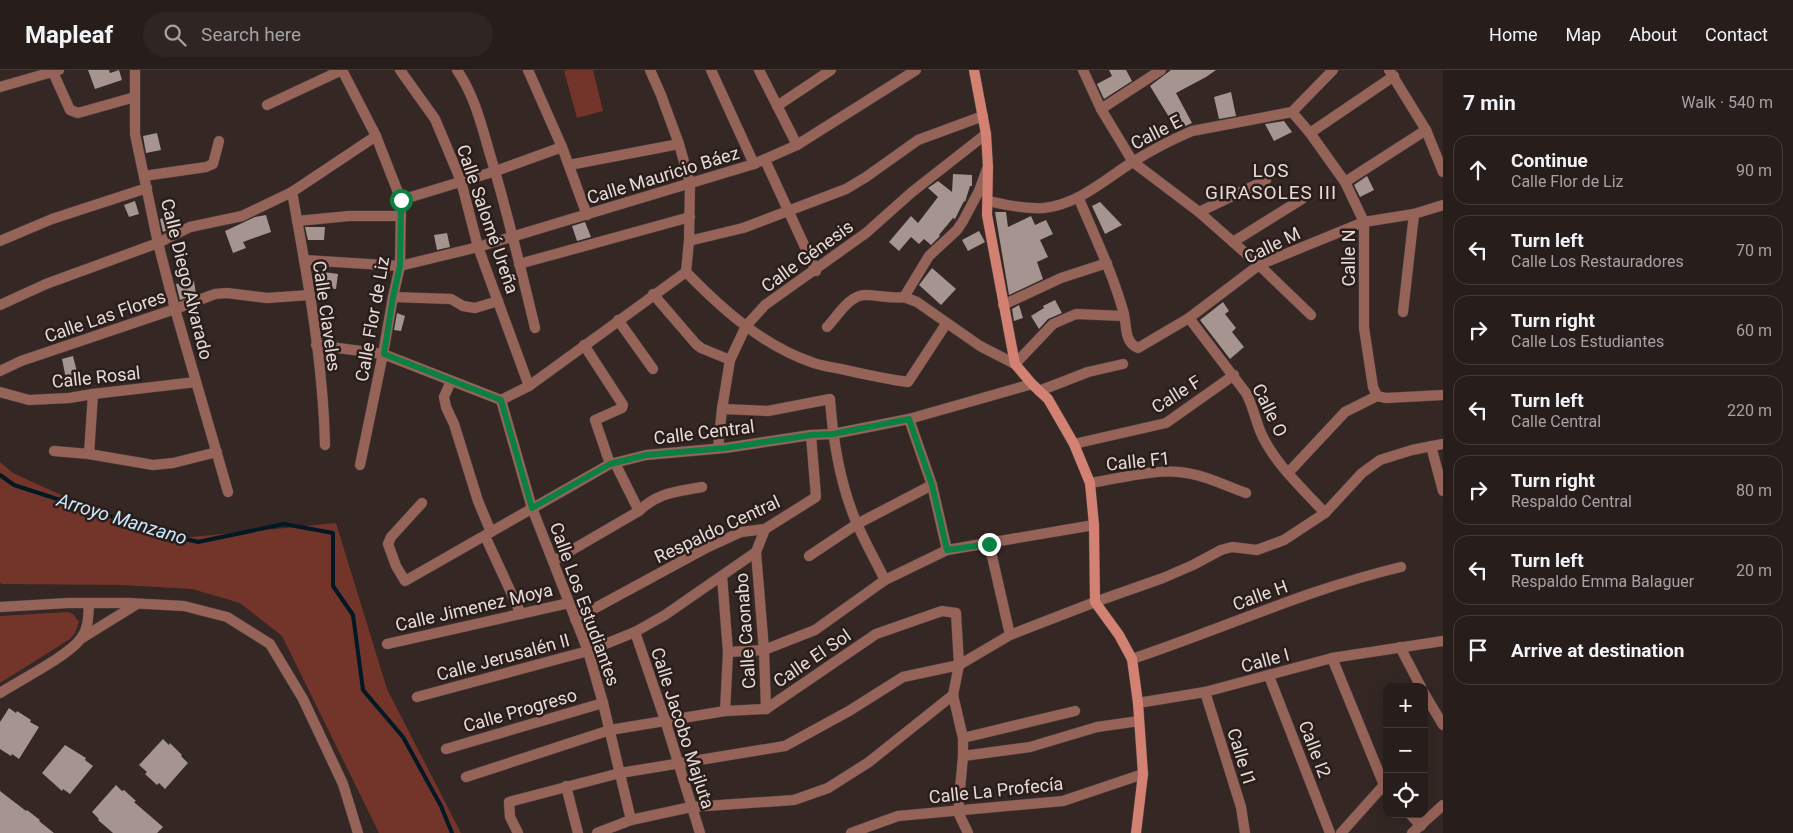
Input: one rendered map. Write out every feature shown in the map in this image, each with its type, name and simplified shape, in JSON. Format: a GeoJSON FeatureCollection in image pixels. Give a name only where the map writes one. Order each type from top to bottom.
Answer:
{"type":"FeatureCollection","features":[{"type":"Feature","properties":{"kind":"street","name":"Calle Diego Alvarado"},"geometry":{"type":"LineString","coordinates":[[135,70],[135,134],[158,242],[175,310],[228,492]]}},
{"type":"Feature","properties":{"kind":"street"},"geometry":{"type":"LineString","coordinates":[[267,105],[342,70]]}},
{"type":"Feature","properties":{"kind":"street","name":"Calle Flor de Liz"},"geometry":{"type":"LineString","coordinates":[[342,70],[376,136],[401,200],[400,266],[384,354],[360,465]]}},
{"type":"Feature","properties":{"kind":"street","name":"Calle Salomé Ureña"},"geometry":{"type":"LineString","coordinates":[[400,70],[435,119],[460,182],[478,247],[529,386]]}},
{"type":"Feature","properties":{"kind":"street"},"geometry":{"type":"LineString","coordinates":[[457,70],[465,81],[474,102],[496,171],[514,236],[535,328]]}},
{"type":"Feature","properties":{"kind":"street"},"geometry":{"type":"LineString","coordinates":[[528,70],[562,147],[587,216]]}},
{"type":"Feature","properties":{"kind":"street"},"geometry":{"type":"LineString","coordinates":[[650,70],[678,144],[690,183],[689,241],[686,272]]}},
{"type":"Feature","properties":{"kind":"street"},"geometry":{"type":"LineString","coordinates":[[711,70],[754,164]]}},
{"type":"Feature","properties":{"kind":"street"},"geometry":{"type":"LineString","coordinates":[[759,70],[797,145]]}},
{"type":"Feature","properties":{"kind":"street"},"geometry":{"type":"LineString","coordinates":[[777,106],[831,70]]}},
{"type":"Feature","properties":{"kind":"street","name":"Calle Mauricio Báez"},"geometry":{"type":"LineString","coordinates":[[304,260],[400,266],[478,247],[587,216],[765,160],[797,145],[916,70]]}},
{"type":"Feature","properties":{"kind":"street"},"geometry":{"type":"LineString","coordinates":[[974,70],[986,134],[988,167],[987,215],[1015,364]]}},
{"type":"Feature","properties":{"kind":"street"},"geometry":{"type":"LineString","coordinates":[[1083,70],[1101,109],[1133,162],[1199,212],[1259,265],[1311,315]]}},
{"type":"Feature","properties":{"kind":"street"},"geometry":{"type":"LineString","coordinates":[[1101,109],[1162,70]]}},
{"type":"Feature","properties":{"kind":"street"},"geometry":{"type":"LineString","coordinates":[[1292,112],[1333,70]]}},
{"type":"Feature","properties":{"kind":"street"},"geometry":{"type":"LineString","coordinates":[[0,87],[54,71],[70,110],[78,113],[135,97]]}},
{"type":"Feature","properties":{"kind":"street"},"geometry":{"type":"LineString","coordinates":[[1310,133],[1391,73],[1426,130],[1443,172]]}},
{"type":"Feature","properties":{"kind":"street","name":"Calle N"},"geometry":{"type":"LineString","coordinates":[[1292,112],[1310,133],[1345,182],[1364,222],[1364,328],[1373,387],[1377,396]]}},
{"type":"Feature","properties":{"kind":"street","name":"Calle E"},"geometry":{"type":"LineString","coordinates":[[988,201],[1020,208],[1045,208],[1079,199],[1133,162],[1177,138],[1192,132],[1292,112]]}},
{"type":"Feature","properties":{"kind":"street"},"geometry":{"type":"LineString","coordinates":[[689,241],[743,228],[846,189],[918,140],[983,116]]}},
{"type":"Feature","properties":{"kind":"street"},"geometry":{"type":"LineString","coordinates":[[1345,182],[1426,130]]}},
{"type":"Feature","properties":{"kind":"street","name":"Calle Génesis"},"geometry":{"type":"LineString","coordinates":[[718,448],[730,360],[746,326],[782,292],[816,271],[866,233],[912,192],[986,134]]}},
{"type":"Feature","properties":{"kind":"street"},"geometry":{"type":"LineString","coordinates":[[0,305],[46,284],[158,242],[190,227],[242,216],[292,192],[376,136]]}},
{"type":"Feature","properties":{"kind":"street"},"geometry":{"type":"LineString","coordinates":[[144,176],[206,167],[212,164],[219,141]]}},
{"type":"Feature","properties":{"kind":"street"},"geometry":{"type":"LineString","coordinates":[[569,166],[678,144]]}},
{"type":"Feature","properties":{"kind":"street"},"geometry":{"type":"LineString","coordinates":[[401,200],[496,171],[562,147]]}},
{"type":"Feature","properties":{"kind":"street"},"geometry":{"type":"LineString","coordinates":[[765,160],[816,271]]}},
{"type":"Feature","properties":{"kind":"street"},"geometry":{"type":"LineString","coordinates":[[904,297],[929,256],[957,230],[963,221],[979,191],[988,167]]}},
{"type":"Feature","properties":{"kind":"street"},"geometry":{"type":"LineString","coordinates":[[1199,212],[1266,180]]}},
{"type":"Feature","properties":{"kind":"street"},"geometry":{"type":"LineString","coordinates":[[0,241],[52,219],[147,188]]}},
{"type":"Feature","properties":{"kind":"street","name":"Calle Claveles"},"geometry":{"type":"LineString","coordinates":[[292,192],[310,295],[324,418],[325,445]]}},
{"type":"Feature","properties":{"kind":"street"},"geometry":{"type":"LineString","coordinates":[[1015,364],[1053,324],[1076,314],[1124,316],[1107,263],[1079,199]]}},
{"type":"Feature","properties":{"kind":"street"},"geometry":{"type":"LineString","coordinates":[[1233,242],[1302,199]]}},
{"type":"Feature","properties":{"kind":"street","name":"Calle M"},"geometry":{"type":"LineString","coordinates":[[1124,316],[1128,339],[1132,346],[1138,348],[1189,318],[1259,265],[1364,222],[1414,214],[1443,204]]}},
{"type":"Feature","properties":{"kind":"street"},"geometry":{"type":"LineString","coordinates":[[1403,312],[1414,214]]}},
{"type":"Feature","properties":{"kind":"street"},"geometry":{"type":"LineString","coordinates":[[297,221],[349,216],[401,216]]}},
{"type":"Feature","properties":{"kind":"street"},"geometry":{"type":"LineString","coordinates":[[519,264],[690,217]]}},
{"type":"Feature","properties":{"kind":"street"},"geometry":{"type":"LineString","coordinates":[[1003,305],[1061,278],[1107,263]]}},
{"type":"Feature","properties":{"kind":"street"},"geometry":{"type":"LineString","coordinates":[[686,272],[708,294],[746,326],[783,349],[813,363],[885,379],[908,382],[946,324]]}},
{"type":"Feature","properties":{"kind":"street"},"geometry":{"type":"LineString","coordinates":[[316,345],[384,354],[501,400],[529,386],[653,294],[686,272]]}},
{"type":"Feature","properties":{"kind":"street","name":"Calle Las Flores"},"geometry":{"type":"LineString","coordinates":[[0,372],[21,362],[175,310],[216,294],[227,293],[267,298],[310,295]]}},
{"type":"Feature","properties":{"kind":"street"},"geometry":{"type":"LineString","coordinates":[[653,294],[696,344],[730,360]]}},
{"type":"Feature","properties":{"kind":"street"},"geometry":{"type":"LineString","coordinates":[[828,327],[848,303],[858,296],[904,297],[917,302],[980,346],[1015,364],[1048,399],[1074,444],[1090,482],[1094,525],[1095,602],[1119,635],[1132,659],[1138,702],[1143,774],[1136,833]]}},
{"type":"Feature","properties":{"kind":"street"},"geometry":{"type":"LineString","coordinates":[[393,297],[451,299],[463,306],[475,308],[498,302]]}},
{"type":"Feature","properties":{"kind":"street","name":"Calle O"},"geometry":{"type":"LineString","coordinates":[[1189,318],[1234,375],[1252,404],[1261,433],[1277,459],[1325,513]]}},
{"type":"Feature","properties":{"kind":"street"},"geometry":{"type":"LineString","coordinates":[[618,320],[653,369]]}},
{"type":"Feature","properties":{"kind":"street"},"geometry":{"type":"LineString","coordinates":[[584,345],[623,405],[622,408],[595,420],[613,464],[639,511]]}},
{"type":"Feature","properties":{"kind":"street","name":"Calle Central"},"geometry":{"type":"LineString","coordinates":[[422,503],[388,544],[396,566],[405,581],[613,464],[646,455],[833,434],[909,419],[1036,388],[1088,372],[1123,364]]}},
{"type":"Feature","properties":{"kind":"street","name":"Calle F"},"geometry":{"type":"LineString","coordinates":[[1074,444],[1166,423],[1234,375]]}},
{"type":"Feature","properties":{"kind":"street"},"geometry":{"type":"LineString","coordinates":[[451,381],[444,397],[446,407],[454,424],[488,534],[521,614]]}},
{"type":"Feature","properties":{"kind":"street","name":"Calle Rosal"},"geometry":{"type":"LineString","coordinates":[[0,392],[29,400],[68,398],[196,382]]}},
{"type":"Feature","properties":{"kind":"street"},"geometry":{"type":"LineString","coordinates":[[89,454],[93,394]]}},
{"type":"Feature","properties":{"kind":"street"},"geometry":{"type":"LineString","coordinates":[[1288,472],[1345,412],[1377,396],[1386,398],[1443,395]]}},
{"type":"Feature","properties":{"kind":"street"},"geometry":{"type":"LineString","coordinates":[[722,409],[768,411],[830,399],[833,434],[840,471],[857,524],[885,580]]}},
{"type":"Feature","properties":{"kind":"street","name":"Calle Los Estudiantes"},"geometry":{"type":"LineString","coordinates":[[501,400],[532,508],[588,651],[610,730],[631,820]]}},
{"type":"Feature","properties":{"kind":"street"},"geometry":{"type":"LineString","coordinates":[[909,419],[932,485],[947,550]]}},
{"type":"Feature","properties":{"kind":"street","name":"Respaldo Central"},"geometry":{"type":"LineString","coordinates":[[575,619],[706,548],[742,532],[765,528],[816,497],[811,435]]}},
{"type":"Feature","properties":{"kind":"street"},"geometry":{"type":"LineString","coordinates":[[518,833],[510,817],[509,802],[620,773],[785,746],[849,711],[903,676],[959,665],[1010,635],[1163,578],[1222,550],[1232,547],[1257,550],[1268,548],[1301,530],[1325,513],[1362,472],[1380,460],[1412,450],[1443,444]]}},
{"type":"Feature","properties":{"kind":"street"},"geometry":{"type":"LineString","coordinates":[[1431,446],[1443,491]]}},
{"type":"Feature","properties":{"kind":"street"},"geometry":{"type":"LineString","coordinates":[[54,450],[153,465],[174,463],[217,452]]}},
{"type":"Feature","properties":{"kind":"street","name":"Calle F1"},"geometry":{"type":"LineString","coordinates":[[1090,482],[1164,472],[1178,472],[1196,475],[1246,493]]}},
{"type":"Feature","properties":{"kind":"street"},"geometry":{"type":"LineString","coordinates":[[809,556],[857,524],[932,485]]}},
{"type":"Feature","properties":{"kind":"street"},"geometry":{"type":"LineString","coordinates":[[553,560],[639,511],[658,496],[702,486]]}},
{"type":"Feature","properties":{"kind":"street"},"geometry":{"type":"LineString","coordinates":[[728,652],[764,650],[815,630],[885,580],[947,550],[1094,525]]}},
{"type":"Feature","properties":{"kind":"street"},"geometry":{"type":"LineString","coordinates":[[756,552],[765,528]]}},
{"type":"Feature","properties":{"kind":"street"},"geometry":{"type":"LineString","coordinates":[[989,544],[1010,635]]}},
{"type":"Feature","properties":{"kind":"street","name":"Calle Jerusalén II"},"geometry":{"type":"LineString","coordinates":[[417,697],[588,651],[635,632],[666,615],[756,552]]}},
{"type":"Feature","properties":{"kind":"street","name":"Calle Caonabo"},"geometry":{"type":"LineString","coordinates":[[756,552],[764,650],[766,709]]}},
{"type":"Feature","properties":{"kind":"street","name":"Calle H"},"geometry":{"type":"LineString","coordinates":[[1132,659],[1188,640],[1264,610],[1372,574],[1401,567]]}},
{"type":"Feature","properties":{"kind":"street"},"geometry":{"type":"LineString","coordinates":[[722,576],[728,652],[726,711]]}},
{"type":"Feature","properties":{"kind":"street"},"geometry":{"type":"LineString","coordinates":[[0,607],[68,603],[184,606],[227,617],[270,644],[303,699],[343,784],[358,833]]}},
{"type":"Feature","properties":{"kind":"street","name":"Calle Jimenez Moya"},"geometry":{"type":"LineString","coordinates":[[387,644],[569,603]]}},
{"type":"Feature","properties":{"kind":"street"},"geometry":{"type":"LineString","coordinates":[[81,639],[88,624],[89,604]]}},
{"type":"Feature","properties":{"kind":"street"},"geometry":{"type":"LineString","coordinates":[[0,693],[62,655],[81,639],[137,604]]}},
{"type":"Feature","properties":{"kind":"street","name":"Calle El Sol"},"geometry":{"type":"LineString","coordinates":[[466,777],[610,730],[726,711],[766,709],[876,634],[942,611],[956,613],[959,665],[953,695],[963,738],[958,812]]}},
{"type":"Feature","properties":{"kind":"street","name":"Calle Jacobo Majluta"},"geometry":{"type":"LineString","coordinates":[[635,632],[700,833]]}},
{"type":"Feature","properties":{"kind":"street","name":"Calle I"},"geometry":{"type":"LineString","coordinates":[[1138,702],[1205,692],[1332,658],[1443,640]]}},
{"type":"Feature","properties":{"kind":"street"},"geometry":{"type":"LineString","coordinates":[[1400,647],[1419,683]]}},
{"type":"Feature","properties":{"kind":"street"},"geometry":{"type":"LineString","coordinates":[[1332,658],[1383,782]]}},
{"type":"Feature","properties":{"kind":"street","name":"Calle I2"},"geometry":{"type":"LineString","coordinates":[[1269,676],[1330,833]]}},
{"type":"Feature","properties":{"kind":"street","name":"Calle I1"},"geometry":{"type":"LineString","coordinates":[[1205,692],[1240,807],[1245,833]]}},
{"type":"Feature","properties":{"kind":"street"},"geometry":{"type":"LineString","coordinates":[[597,833],[631,820],[691,807],[794,800],[828,788],[869,762],[953,695]]}},
{"type":"Feature","properties":{"kind":"street"},"geometry":{"type":"LineString","coordinates":[[1428,700],[1443,725]]}},
{"type":"Feature","properties":{"kind":"street","name":"Calle Progreso"},"geometry":{"type":"LineString","coordinates":[[446,749],[603,703]]}},
{"type":"Feature","properties":{"kind":"street"},"geometry":{"type":"LineString","coordinates":[[963,738],[1075,711]]}},
{"type":"Feature","properties":{"kind":"street"},"geometry":{"type":"LineString","coordinates":[[963,756],[1030,747],[1097,727],[1139,721]]}},
{"type":"Feature","properties":{"kind":"street","name":"Calle La Profecía"},"geometry":{"type":"LineString","coordinates":[[852,833],[898,816],[1064,801],[1143,774]]}},
{"type":"Feature","properties":{"kind":"street"},"geometry":{"type":"LineString","coordinates":[[566,786],[578,833]]}},
{"type":"Feature","properties":{"kind":"street"},"geometry":{"type":"LineString","coordinates":[[1341,833],[1383,789]]}},
{"type":"Feature","properties":{"kind":"street"},"geometry":{"type":"LineString","coordinates":[[1412,833],[1443,804]]}},
{"type":"Feature","properties":{"kind":"street"},"geometry":{"type":"LineString","coordinates":[[958,812],[968,833]]}},
{"type":"Feature","properties":{"kind":"street"},"geometry":{"type":"LineString","coordinates":[[1414,818],[1421,826]]}},
{"type":"Feature","properties":{"kind":"shaded area"},"geometry":{"type":"Polygon","coordinates":[[[593,70],[603,111],[577,118],[564,71],[593,70]]]}},
{"type":"Feature","properties":{"kind":"shaded area"},"geometry":{"type":"Polygon","coordinates":[[[0,462],[13,473],[160,540],[336,523],[387,689],[461,833],[379,833],[282,636],[240,603],[192,589],[122,585],[0,583],[0,462]]]}},
{"type":"Feature","properties":{"kind":"shaded area"},"geometry":{"type":"Polygon","coordinates":[[[68,612],[73,614],[79,622],[75,633],[70,639],[0,683],[0,616],[68,612]]]}},
{"type":"Feature","properties":{"kind":"building"},"geometry":{"type":"Polygon","coordinates":[[[88,70],[109,70],[110,73],[119,70],[122,80],[95,89],[88,70]]]}},
{"type":"Feature","properties":{"kind":"building"},"geometry":{"type":"Polygon","coordinates":[[[1109,70],[1126,70],[1132,81],[1104,99],[1097,84],[1112,76],[1109,70]]]}},
{"type":"Feature","properties":{"kind":"building"},"geometry":{"type":"Polygon","coordinates":[[[1171,70],[1216,70],[1176,93],[1192,123],[1177,130],[1150,86],[1171,70]]]}},
{"type":"Feature","properties":{"kind":"building"},"geometry":{"type":"Polygon","coordinates":[[[1231,92],[1236,116],[1219,119],[1214,97],[1231,92]]]}},
{"type":"Feature","properties":{"kind":"building"},"geometry":{"type":"Polygon","coordinates":[[[1284,121],[1292,132],[1274,141],[1265,124],[1284,121]]]}},
{"type":"Feature","properties":{"kind":"building"},"geometry":{"type":"Polygon","coordinates":[[[157,133],[161,150],[146,153],[143,136],[157,133]]]}},
{"type":"Feature","properties":{"kind":"building"},"geometry":{"type":"Polygon","coordinates":[[[953,174],[972,175],[972,186],[970,186],[965,202],[955,219],[953,218],[931,245],[924,239],[919,244],[911,237],[899,251],[889,242],[911,216],[918,223],[938,197],[928,188],[938,181],[952,192],[953,174]]]}},
{"type":"Feature","properties":{"kind":"building"},"geometry":{"type":"Polygon","coordinates":[[[1367,176],[1374,190],[1360,197],[1354,185],[1367,176]]]}},
{"type":"Feature","properties":{"kind":"building"},"geometry":{"type":"Polygon","coordinates":[[[135,201],[139,214],[129,217],[124,205],[135,201]]]}},
{"type":"Feature","properties":{"kind":"building"},"geometry":{"type":"Polygon","coordinates":[[[1100,202],[1122,225],[1105,234],[1092,206],[1100,202]]]}},
{"type":"Feature","properties":{"kind":"building"},"geometry":{"type":"Polygon","coordinates":[[[995,212],[1006,212],[1008,227],[1031,216],[1035,225],[1046,220],[1053,234],[1040,240],[1048,257],[1037,262],[1043,279],[1009,295],[995,212]]]}},
{"type":"Feature","properties":{"kind":"building"},"geometry":{"type":"Polygon","coordinates":[[[266,215],[271,232],[243,242],[246,248],[233,253],[225,231],[255,217],[266,215]]]}},
{"type":"Feature","properties":{"kind":"building"},"geometry":{"type":"Polygon","coordinates":[[[167,217],[170,229],[163,232],[160,219],[167,217]]]}},
{"type":"Feature","properties":{"kind":"building"},"geometry":{"type":"Polygon","coordinates":[[[585,222],[591,237],[577,241],[572,226],[585,222]]]}},
{"type":"Feature","properties":{"kind":"building"},"geometry":{"type":"Polygon","coordinates":[[[305,227],[325,227],[324,240],[308,240],[305,227]]]}},
{"type":"Feature","properties":{"kind":"building"},"geometry":{"type":"Polygon","coordinates":[[[979,231],[985,242],[968,251],[962,240],[979,231]]]}},
{"type":"Feature","properties":{"kind":"building"},"geometry":{"type":"Polygon","coordinates":[[[447,233],[450,247],[437,250],[434,235],[447,233]]]}},
{"type":"Feature","properties":{"kind":"building"},"geometry":{"type":"Polygon","coordinates":[[[932,268],[956,289],[941,305],[919,285],[932,268]]]}},
{"type":"Feature","properties":{"kind":"building"},"geometry":{"type":"Polygon","coordinates":[[[316,271],[338,274],[336,289],[315,286],[316,271]]]}},
{"type":"Feature","properties":{"kind":"building"},"geometry":{"type":"Polygon","coordinates":[[[194,281],[196,294],[180,300],[176,284],[194,281]]]}},
{"type":"Feature","properties":{"kind":"building"},"geometry":{"type":"Polygon","coordinates":[[[1055,300],[1062,313],[1048,319],[1039,329],[1031,316],[1044,308],[1043,306],[1055,300]]]}},
{"type":"Feature","properties":{"kind":"building"},"geometry":{"type":"Polygon","coordinates":[[[1223,302],[1229,311],[1225,314],[1236,328],[1232,332],[1244,347],[1230,359],[1200,320],[1223,302]]]}},
{"type":"Feature","properties":{"kind":"building"},"geometry":{"type":"Polygon","coordinates":[[[1019,305],[1023,318],[1014,321],[1012,309],[1019,305]]]}},
{"type":"Feature","properties":{"kind":"building"},"geometry":{"type":"Polygon","coordinates":[[[397,313],[405,316],[401,331],[394,330],[397,313]]]}},
{"type":"Feature","properties":{"kind":"building"},"geometry":{"type":"Polygon","coordinates":[[[73,356],[78,376],[66,379],[62,359],[73,356]]]}},
{"type":"Feature","properties":{"kind":"building"},"geometry":{"type":"Polygon","coordinates":[[[9,708],[16,713],[17,711],[39,727],[19,759],[0,749],[0,722],[9,708]]]}},
{"type":"Feature","properties":{"kind":"building"},"geometry":{"type":"Polygon","coordinates":[[[163,739],[169,745],[170,743],[188,763],[165,789],[159,783],[157,785],[145,774],[147,772],[139,765],[163,739]]]}},
{"type":"Feature","properties":{"kind":"building"},"geometry":{"type":"Polygon","coordinates":[[[65,745],[86,758],[85,760],[93,766],[70,794],[63,789],[62,791],[42,773],[65,745]]]}},
{"type":"Feature","properties":{"kind":"building"},"geometry":{"type":"Polygon","coordinates":[[[116,785],[122,791],[124,790],[136,801],[134,802],[163,827],[157,833],[113,833],[98,820],[92,812],[116,785]]]}},
{"type":"Feature","properties":{"kind":"building"},"geometry":{"type":"Polygon","coordinates":[[[0,791],[40,820],[54,833],[0,833],[0,791]]]}},
{"type":"Feature","properties":{"kind":"waterway","name":"Arroyo Manzano"},"geometry":{"type":"LineString","coordinates":[[0,475],[14,485],[165,534],[198,542],[284,524],[333,533],[333,586],[353,615],[363,690],[403,737],[441,806],[452,833]]}},
{"type":"Feature","properties":{"kind":"district","name":"LOS GIRASOLES III"},"geometry":{"type":"Point","coordinates":[1271,181]}},
{"type":"Feature","properties":{"kind":"route"},"geometry":{"type":"LineString","coordinates":[[401,200],[400,266],[384,354],[501,400],[532,508],[610,464],[646,455],[725,448],[811,435],[833,434],[909,419],[932,485],[947,550],[989,544]]}}]}
